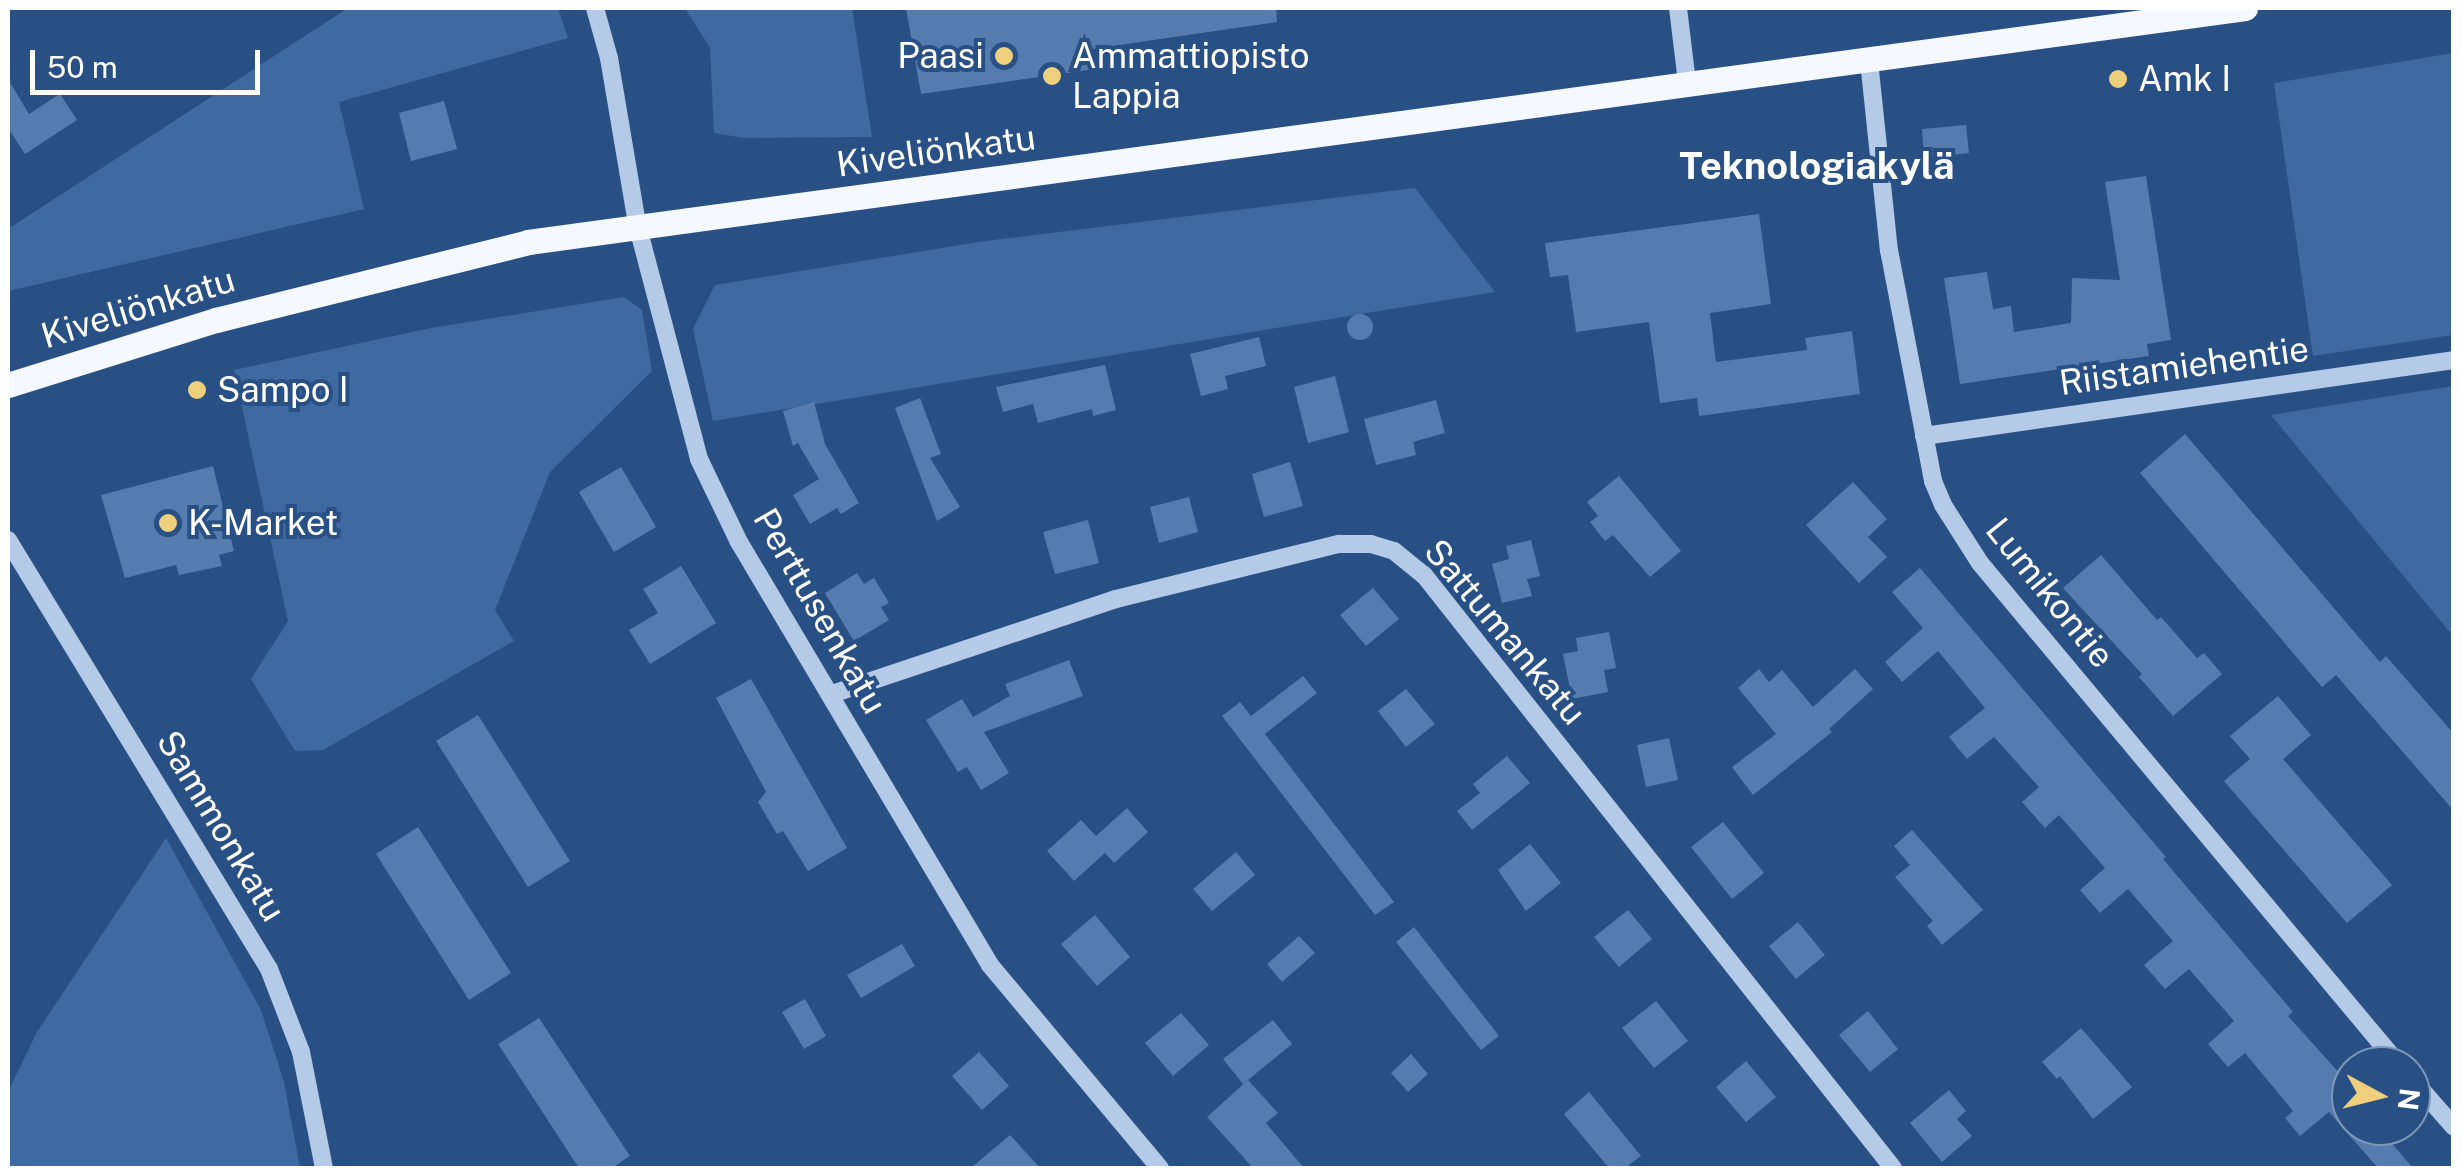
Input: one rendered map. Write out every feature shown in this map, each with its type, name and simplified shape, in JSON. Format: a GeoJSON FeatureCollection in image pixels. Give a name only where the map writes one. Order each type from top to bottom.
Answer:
{"type":"FeatureCollection","features":[{"type":"Feature","properties":{"kind":"main road","name":"Kiveliönkatu"},"geometry":{"type":"LineString","coordinates":[[8,385],[216,320],[528,242],[637,224],[2245,8]]}},
{"type":"Feature","properties":{"kind":"street","name":"Perttusenkatu"},"geometry":{"type":"LineString","coordinates":[[594,8],[609,58],[637,224],[699,459],[739,542],[990,965],[1160,1168]]}},
{"type":"Feature","properties":{"kind":"street"},"geometry":{"type":"LineString","coordinates":[[1678,8],[1686,82]]}},
{"type":"Feature","properties":{"kind":"street","name":"Lumikontie"},"geometry":{"type":"LineString","coordinates":[[1869,61],[1889,250],[1924,436],[1943,505],[1980,563],[2383,1046]]}},
{"type":"Feature","properties":{"kind":"street","name":"Riistamiehentie"},"geometry":{"type":"LineString","coordinates":[[1924,436],[2454,360]]}},
{"type":"Feature","properties":{"kind":"street","name":"Sammonkatu"},"geometry":{"type":"LineString","coordinates":[[8,540],[269,969],[302,1052],[324,1168]]}},
{"type":"Feature","properties":{"kind":"street","name":"Sattumankatu"},"geometry":{"type":"LineString","coordinates":[[832,694],[1116,600],[1339,544],[1371,544],[1394,551],[1424,575],[1892,1168]]}},
{"type":"Feature","properties":{"kind":"street"},"geometry":{"type":"LineString","coordinates":[[2431,1101],[2454,1127]]}},
{"type":"Feature","properties":{"kind":"shaded area"},"geometry":{"type":"Polygon","coordinates":[[[348,8],[558,8],[568,38],[339,102],[364,209],[8,291],[8,229],[348,8]]]}},
{"type":"Feature","properties":{"kind":"shaded area"},"geometry":{"type":"Polygon","coordinates":[[[685,8],[852,8],[872,137],[744,138],[714,133],[710,48],[685,8]]]}},
{"type":"Feature","properties":{"kind":"shaded area"},"geometry":{"type":"Polygon","coordinates":[[[2453,53],[2453,335],[2313,356],[2274,83],[2453,53]]]}},
{"type":"Feature","properties":{"kind":"shaded area"},"geometry":{"type":"Polygon","coordinates":[[[1415,188],[1495,292],[713,421],[693,329],[715,285],[985,241],[1415,188]]]}},
{"type":"Feature","properties":{"kind":"shaded area"},"geometry":{"type":"Polygon","coordinates":[[[624,297],[642,310],[652,371],[550,472],[495,610],[514,641],[323,750],[295,751],[251,679],[288,621],[234,370],[431,328],[624,297]]]}},
{"type":"Feature","properties":{"kind":"shaded area"},"geometry":{"type":"Polygon","coordinates":[[[2454,386],[2453,636],[2271,415],[2454,386]]]}},
{"type":"Feature","properties":{"kind":"shaded area"},"geometry":{"type":"Polygon","coordinates":[[[166,838],[261,1010],[284,1082],[300,1168],[8,1168],[8,1092],[37,1032],[166,838]]]}},
{"type":"Feature","properties":{"kind":"building","name":"Paasi"},"geometry":{"type":"Polygon","coordinates":[[[906,8],[1276,8],[1277,22],[1092,49],[1095,69],[921,94],[906,8]]]}},
{"type":"Feature","properties":{"kind":"building"},"geometry":{"type":"Polygon","coordinates":[[[8,79],[29,114],[60,94],[77,120],[25,154],[8,128],[8,79]]]}},
{"type":"Feature","properties":{"kind":"building"},"geometry":{"type":"Polygon","coordinates":[[[444,101],[457,149],[411,161],[399,113],[444,101]]]}},
{"type":"Feature","properties":{"kind":"building"},"geometry":{"type":"Polygon","coordinates":[[[1966,125],[1969,153],[1924,158],[1922,129],[1966,125]]]}},
{"type":"Feature","properties":{"kind":"building"},"geometry":{"type":"Polygon","coordinates":[[[2146,176],[2171,340],[2147,344],[2149,356],[1960,384],[1944,278],[1987,272],[1993,309],[2011,306],[2014,332],[2071,323],[2072,278],[2120,280],[2105,182],[2146,176]]]}},
{"type":"Feature","properties":{"kind":"building"},"geometry":{"type":"Polygon","coordinates":[[[1759,214],[1771,304],[1710,313],[1716,362],[1807,350],[1805,338],[1852,331],[1860,394],[1699,416],[1697,398],[1660,403],[1649,322],[1576,332],[1568,275],[1550,277],[1545,243],[1759,214]]]}},
{"type":"Feature","properties":{"kind":"building"},"geometry":{"type":"Polygon","coordinates":[[[1360,314],[1369,318],[1373,327],[1369,336],[1360,340],[1351,336],[1347,327],[1351,318],[1360,314]]]}},
{"type":"Feature","properties":{"kind":"building"},"geometry":{"type":"Polygon","coordinates":[[[1259,337],[1266,366],[1225,376],[1228,389],[1201,396],[1190,354],[1259,337]]]}},
{"type":"Feature","properties":{"kind":"building"},"geometry":{"type":"Polygon","coordinates":[[[1105,365],[1116,410],[1093,416],[1092,409],[1038,423],[1033,404],[1003,412],[996,387],[1105,365]]]}},
{"type":"Feature","properties":{"kind":"building"},"geometry":{"type":"Polygon","coordinates":[[[1335,376],[1349,432],[1308,443],[1294,387],[1335,376]]]}},
{"type":"Feature","properties":{"kind":"building"},"geometry":{"type":"Polygon","coordinates":[[[920,398],[941,454],[930,458],[960,507],[937,521],[895,408],[920,398]]]}},
{"type":"Feature","properties":{"kind":"building"},"geometry":{"type":"Polygon","coordinates":[[[1436,400],[1445,433],[1413,442],[1416,455],[1376,465],[1364,419],[1436,400]]]}},
{"type":"Feature","properties":{"kind":"building"},"geometry":{"type":"Polygon","coordinates":[[[814,402],[825,444],[859,503],[841,514],[837,508],[810,524],[793,495],[819,479],[798,443],[793,446],[783,411],[814,402]]]}},
{"type":"Feature","properties":{"kind":"building"},"geometry":{"type":"Polygon","coordinates":[[[2185,434],[2380,662],[2386,656],[2454,734],[2454,811],[2336,675],[2322,687],[2140,473],[2185,434]]]}},
{"type":"Feature","properties":{"kind":"building"},"geometry":{"type":"Polygon","coordinates":[[[1290,462],[1303,506],[1264,517],[1252,474],[1290,462]]]}},
{"type":"Feature","properties":{"kind":"building","name":"K-Market"},"geometry":{"type":"Polygon","coordinates":[[[213,466],[234,551],[219,555],[222,566],[179,575],[176,565],[125,578],[101,495],[213,466]]]}},
{"type":"Feature","properties":{"kind":"building"},"geometry":{"type":"Polygon","coordinates":[[[621,467],[656,527],[614,552],[579,492],[621,467]]]}},
{"type":"Feature","properties":{"kind":"building"},"geometry":{"type":"Polygon","coordinates":[[[1619,476],[1681,551],[1650,577],[1613,535],[1605,541],[1590,522],[1598,516],[1587,502],[1619,476]]]}},
{"type":"Feature","properties":{"kind":"building"},"geometry":{"type":"Polygon","coordinates":[[[1853,482],[1887,519],[1868,537],[1887,557],[1859,583],[1806,525],[1853,482]]]}},
{"type":"Feature","properties":{"kind":"building"},"geometry":{"type":"Polygon","coordinates":[[[1189,497],[1198,532],[1159,543],[1150,507],[1189,497]]]}},
{"type":"Feature","properties":{"kind":"building"},"geometry":{"type":"Polygon","coordinates":[[[1088,520],[1099,563],[1055,574],[1043,532],[1088,520]]]}},
{"type":"Feature","properties":{"kind":"building"},"geometry":{"type":"Polygon","coordinates":[[[1531,540],[1540,576],[1527,579],[1532,596],[1502,603],[1492,564],[1509,559],[1506,546],[1531,540]]]}},
{"type":"Feature","properties":{"kind":"building"},"geometry":{"type":"Polygon","coordinates":[[[2101,555],[2157,620],[2161,617],[2197,658],[2204,653],[2222,674],[2173,716],[2139,677],[2142,674],[2063,588],[2101,555]]]}},
{"type":"Feature","properties":{"kind":"building"},"geometry":{"type":"Polygon","coordinates":[[[681,566],[716,623],[650,664],[629,630],[658,613],[643,589],[681,566]]]}},
{"type":"Feature","properties":{"kind":"building"},"geometry":{"type":"Polygon","coordinates":[[[1920,568],[2166,857],[2163,859],[2293,1012],[2288,1016],[2331,1064],[2331,1114],[2329,1112],[2300,1136],[2285,1118],[2293,1111],[2245,1053],[2228,1067],[2208,1044],[2234,1021],[2189,969],[2165,989],[2144,965],[2173,941],[2128,889],[2100,913],[2080,890],[2105,868],[2059,815],[2045,828],[2022,802],[2039,787],[1994,737],[1967,759],[1949,737],[1985,708],[1938,651],[1902,682],[1885,662],[1923,628],[1892,592],[1920,568]]]}},
{"type":"Feature","properties":{"kind":"building"},"geometry":{"type":"Polygon","coordinates":[[[857,573],[864,584],[874,578],[889,603],[881,607],[889,620],[854,641],[825,593],[857,573]]]}},
{"type":"Feature","properties":{"kind":"building"},"geometry":{"type":"Polygon","coordinates":[[[1373,588],[1399,619],[1366,646],[1340,615],[1373,588]]]}},
{"type":"Feature","properties":{"kind":"building"},"geometry":{"type":"Polygon","coordinates":[[[1609,632],[1616,668],[1604,670],[1608,692],[1572,699],[1563,654],[1578,651],[1576,638],[1609,632]]]}},
{"type":"Feature","properties":{"kind":"building"},"geometry":{"type":"Polygon","coordinates":[[[1069,660],[1083,696],[984,732],[1009,773],[981,790],[967,767],[958,772],[926,720],[962,699],[973,717],[1010,696],[1005,684],[1069,660]]]}},
{"type":"Feature","properties":{"kind":"building"},"geometry":{"type":"Polygon","coordinates":[[[1759,669],[1769,682],[1782,670],[1813,707],[1855,669],[1873,689],[1829,729],[1832,732],[1753,795],[1732,767],[1776,734],[1738,688],[1759,669]]]}},
{"type":"Feature","properties":{"kind":"building"},"geometry":{"type":"Polygon","coordinates":[[[1303,676],[1317,693],[1265,734],[1394,902],[1375,915],[1222,716],[1240,702],[1251,716],[1303,676]]]}},
{"type":"Feature","properties":{"kind":"building"},"geometry":{"type":"Polygon","coordinates":[[[751,679],[847,848],[808,871],[783,831],[777,834],[758,802],[766,792],[716,698],[751,679]]]}},
{"type":"Feature","properties":{"kind":"building"},"geometry":{"type":"Polygon","coordinates":[[[1406,689],[1435,724],[1406,747],[1378,711],[1406,689]]]}},
{"type":"Feature","properties":{"kind":"building"},"geometry":{"type":"Polygon","coordinates":[[[2278,696],[2311,735],[2283,759],[2392,885],[2347,923],[2224,781],[2250,759],[2230,736],[2278,696]]]}},
{"type":"Feature","properties":{"kind":"building"},"geometry":{"type":"Polygon","coordinates":[[[478,715],[570,861],[528,887],[436,741],[478,715]]]}},
{"type":"Feature","properties":{"kind":"building"},"geometry":{"type":"Polygon","coordinates":[[[1669,738],[1678,780],[1646,787],[1637,745],[1669,738]]]}},
{"type":"Feature","properties":{"kind":"building"},"geometry":{"type":"Polygon","coordinates":[[[1507,756],[1530,783],[1472,830],[1457,811],[1480,793],[1473,784],[1507,756]]]}},
{"type":"Feature","properties":{"kind":"building"},"geometry":{"type":"Polygon","coordinates":[[[1127,808],[1148,832],[1114,863],[1105,853],[1074,881],[1047,851],[1081,820],[1096,836],[1127,808]]]}},
{"type":"Feature","properties":{"kind":"building"},"geometry":{"type":"Polygon","coordinates":[[[1723,822],[1764,873],[1732,899],[1691,847],[1723,822]]]}},
{"type":"Feature","properties":{"kind":"building"},"geometry":{"type":"Polygon","coordinates":[[[418,827],[511,973],[469,1000],[376,854],[418,827]]]}},
{"type":"Feature","properties":{"kind":"building"},"geometry":{"type":"Polygon","coordinates":[[[1912,830],[1983,910],[1942,945],[1927,926],[1933,921],[1895,877],[1910,865],[1894,846],[1912,830]]]}},
{"type":"Feature","properties":{"kind":"building"},"geometry":{"type":"Polygon","coordinates":[[[1530,844],[1561,883],[1526,911],[1498,870],[1530,844]]]}},
{"type":"Feature","properties":{"kind":"building"},"geometry":{"type":"Polygon","coordinates":[[[1236,852],[1255,875],[1212,911],[1193,889],[1236,852]]]}},
{"type":"Feature","properties":{"kind":"building"},"geometry":{"type":"Polygon","coordinates":[[[1628,910],[1652,939],[1619,967],[1594,937],[1628,910]]]}},
{"type":"Feature","properties":{"kind":"building"},"geometry":{"type":"Polygon","coordinates":[[[1095,915],[1130,957],[1097,986],[1061,944],[1095,915]]]}},
{"type":"Feature","properties":{"kind":"building"},"geometry":{"type":"Polygon","coordinates":[[[1798,922],[1825,955],[1796,979],[1769,946],[1798,922]]]}},
{"type":"Feature","properties":{"kind":"building"},"geometry":{"type":"Polygon","coordinates":[[[1414,927],[1499,1036],[1481,1050],[1396,942],[1414,927]]]}},
{"type":"Feature","properties":{"kind":"building"},"geometry":{"type":"Polygon","coordinates":[[[1299,936],[1315,953],[1282,982],[1267,964],[1299,936]]]}},
{"type":"Feature","properties":{"kind":"building"},"geometry":{"type":"Polygon","coordinates":[[[902,944],[915,966],[861,998],[847,975],[902,944]]]}},
{"type":"Feature","properties":{"kind":"building"},"geometry":{"type":"Polygon","coordinates":[[[805,999],[826,1036],[804,1049],[782,1012],[805,999]]]}},
{"type":"Feature","properties":{"kind":"building"},"geometry":{"type":"Polygon","coordinates":[[[1656,1001],[1688,1041],[1654,1068],[1622,1028],[1656,1001]]]}},
{"type":"Feature","properties":{"kind":"building"},"geometry":{"type":"Polygon","coordinates":[[[1868,1011],[1898,1049],[1870,1072],[1839,1035],[1868,1011]]]}},
{"type":"Feature","properties":{"kind":"building"},"geometry":{"type":"Polygon","coordinates":[[[1181,1013],[1209,1045],[1173,1076],[1145,1043],[1181,1013]]]}},
{"type":"Feature","properties":{"kind":"building"},"geometry":{"type":"Polygon","coordinates":[[[539,1018],[630,1156],[612,1168],[579,1168],[498,1044],[539,1018]]]}},
{"type":"Feature","properties":{"kind":"building"},"geometry":{"type":"Polygon","coordinates":[[[1273,1020],[1292,1044],[1243,1084],[1223,1059],[1273,1020]]]}},
{"type":"Feature","properties":{"kind":"building"},"geometry":{"type":"Polygon","coordinates":[[[2081,1028],[2132,1087],[2093,1119],[2060,1076],[2057,1079],[2042,1062],[2081,1028]]]}},
{"type":"Feature","properties":{"kind":"building"},"geometry":{"type":"Polygon","coordinates":[[[979,1052],[1009,1086],[982,1110],[952,1076],[979,1052]]]}},
{"type":"Feature","properties":{"kind":"building"},"geometry":{"type":"Polygon","coordinates":[[[1411,1054],[1428,1074],[1408,1092],[1391,1073],[1411,1054]]]}},
{"type":"Feature","properties":{"kind":"building"},"geometry":{"type":"Polygon","coordinates":[[[1746,1061],[1776,1097],[1746,1122],[1716,1087],[1746,1061]]]}},
{"type":"Feature","properties":{"kind":"building"},"geometry":{"type":"Polygon","coordinates":[[[1248,1080],[1278,1113],[1266,1123],[1304,1168],[1253,1168],[1207,1117],[1248,1080]]]}},
{"type":"Feature","properties":{"kind":"building"},"geometry":{"type":"Polygon","coordinates":[[[1949,1090],[1966,1111],[1957,1119],[1972,1136],[1942,1162],[1910,1123],[1949,1090]]]}},
{"type":"Feature","properties":{"kind":"building"},"geometry":{"type":"Polygon","coordinates":[[[1589,1092],[1641,1156],[1625,1168],[1609,1168],[1564,1114],[1589,1092]]]}},
{"type":"Feature","properties":{"kind":"building"},"geometry":{"type":"Polygon","coordinates":[[[1010,1135],[1040,1168],[971,1168],[1010,1135]]]}},
{"type":"Feature","properties":{"kind":"building"},"geometry":{"type":"Polygon","coordinates":[[[2359,1146],[2394,1146],[2413,1168],[2378,1168],[2359,1146]]]}},
{"type":"Feature","properties":{"kind":"place","name":"Paasi"},"geometry":{"type":"Point","coordinates":[1004,56]}},
{"type":"Feature","properties":{"kind":"place","name":"Ammattiopisto Lappia"},"geometry":{"type":"Point","coordinates":[1052,76]}},
{"type":"Feature","properties":{"kind":"place","name":"Amk I"},"geometry":{"type":"Point","coordinates":[2118,79]}},
{"type":"Feature","properties":{"kind":"place","name":"Sampo I"},"geometry":{"type":"Point","coordinates":[197,390]}},
{"type":"Feature","properties":{"kind":"place","name":"K-Market"},"geometry":{"type":"Point","coordinates":[168,523]}},
{"type":"Feature","properties":{"kind":"district","name":"Teknologiakylä"},"geometry":{"type":"Point","coordinates":[1817,166]}}]}
